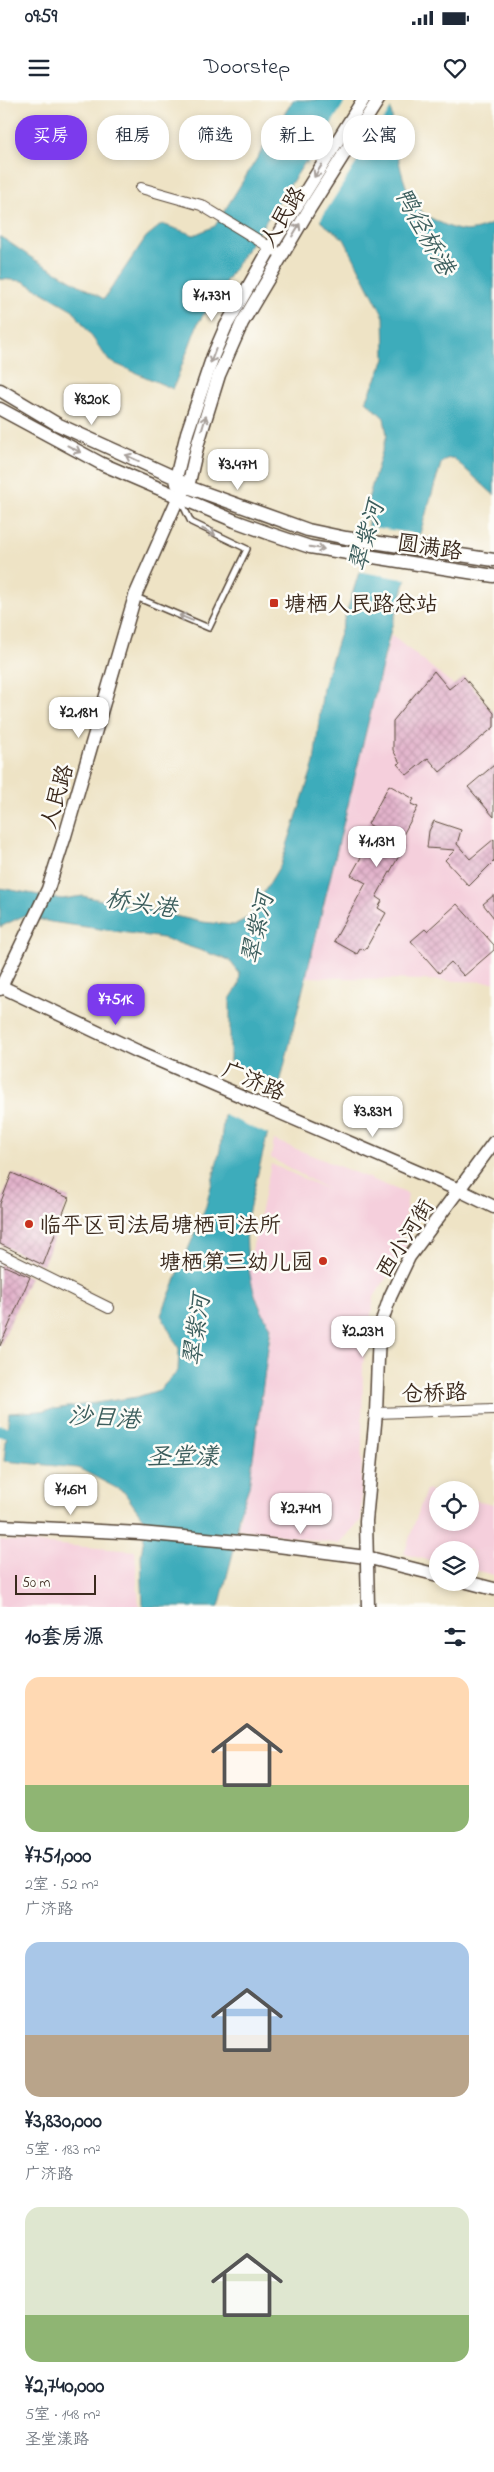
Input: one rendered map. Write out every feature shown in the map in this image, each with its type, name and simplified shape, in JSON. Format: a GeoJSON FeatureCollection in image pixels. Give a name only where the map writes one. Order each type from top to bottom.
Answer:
{"type":"FeatureCollection","features":[{"type":"Feature","properties":{"kind":"street","name":"人民路"},"geometry":{"type":"LineString","coordinates":[[1,987],[48,889],[134,596],[178,496],[188,487],[198,443],[219,375],[305,192],[363,100]]}},
{"type":"Feature","properties":{"kind":"street","name":"人民路"},"geometry":{"type":"LineString","coordinates":[[178,496],[176,478],[187,433],[213,356],[226,326],[276,251],[310,208],[378,100]]}},
{"type":"Feature","properties":{"kind":"street"},"geometry":{"type":"LineString","coordinates":[[141,188],[201,205],[276,251]]}},
{"type":"Feature","properties":{"kind":"street","name":"圆满路"},"geometry":{"type":"LineString","coordinates":[[0,390],[57,424],[176,478],[188,487],[308,530],[346,538],[494,560]]}},
{"type":"Feature","properties":{"kind":"street","name":"圆满路"},"geometry":{"type":"LineString","coordinates":[[0,409],[102,464],[271,534],[310,547],[494,576]]}},
{"type":"Feature","properties":{"kind":"street","name":"广济路"},"geometry":{"type":"LineString","coordinates":[[1,987],[137,1051],[459,1190],[494,1207]]}},
{"type":"Feature","properties":{"kind":"street","name":"西小河街"},"geometry":{"type":"LineString","coordinates":[[368,1607],[366,1521],[376,1413],[379,1330],[390,1297],[410,1257],[494,1142]]}},
{"type":"Feature","properties":{"kind":"street"},"geometry":{"type":"LineString","coordinates":[[0,1254],[109,1308]]}},
{"type":"Feature","properties":{"kind":"street","name":"仓桥路"},"geometry":{"type":"LineString","coordinates":[[376,1413],[494,1409]]}},
{"type":"Feature","properties":{"kind":"street"},"geometry":{"type":"LineString","coordinates":[[0,1526],[140,1533],[232,1541],[366,1557],[429,1573]]}},
{"type":"Feature","properties":{"kind":"street"},"geometry":{"type":"LineString","coordinates":[[479,1585],[494,1589]]}},
{"type":"Feature","properties":{"kind":"lane"},"geometry":{"type":"LineString","coordinates":[[134,596],[209,628],[247,549],[191,522],[178,496]]}},
{"type":"Feature","properties":{"kind":"shaded area"},"geometry":{"type":"Polygon","coordinates":[[[391,635],[494,717],[494,982],[305,977],[360,746],[391,635]]]}},
{"type":"Feature","properties":{"kind":"shaded area"},"geometry":{"type":"Polygon","coordinates":[[[274,1140],[408,1194],[402,1242],[407,1246],[374,1297],[363,1364],[361,1520],[339,1544],[238,1529],[271,1334],[246,1277],[271,1164],[329,1190],[271,1158],[274,1140]]]}},
{"type":"Feature","properties":{"kind":"shaded area"},"geometry":{"type":"Polygon","coordinates":[[[426,1490],[429,1491],[429,1531],[479,1531],[479,1501],[494,1504],[494,1575],[479,1571],[479,1541],[429,1541],[429,1560],[404,1554],[426,1490]]]}},
{"type":"Feature","properties":{"kind":"shaded area"},"geometry":{"type":"Polygon","coordinates":[[[0,1540],[135,1551],[139,1607],[0,1607],[0,1540]]]}},
{"type":"Feature","properties":{"kind":"water"},"geometry":{"type":"Polygon","coordinates":[[[293,100],[389,100],[391,115],[343,115],[343,160],[399,160],[403,178],[416,206],[430,218],[457,229],[468,231],[494,223],[494,495],[453,458],[446,459],[441,464],[391,629],[247,1218],[247,1247],[250,1275],[258,1302],[271,1327],[249,1487],[239,1515],[233,1553],[219,1607],[143,1607],[141,1556],[146,1523],[124,1492],[78,1468],[4,1461],[9,1413],[40,1411],[137,1397],[159,1390],[178,1371],[179,1349],[161,1315],[206,1206],[220,1150],[230,1058],[230,999],[239,985],[240,974],[229,960],[163,938],[51,922],[23,916],[0,927],[0,888],[62,899],[83,896],[202,922],[234,925],[249,917],[281,864],[314,763],[323,687],[367,547],[369,527],[366,506],[387,435],[384,418],[366,401],[385,359],[384,317],[344,239],[321,222],[306,161],[198,323],[173,389],[109,361],[73,310],[23,281],[0,279],[0,236],[32,258],[104,299],[146,237],[162,224],[194,235],[215,226],[261,152],[261,160],[333,160],[333,115],[284,115],[293,100]]]}},
{"type":"Feature","properties":{"kind":"pier"},"geometry":{"type":"Polygon","coordinates":[[[346,100],[392,100],[393,105],[387,115],[343,115],[343,160],[358,160],[319,222],[305,167],[309,160],[333,160],[333,121],[346,100]]]}},
{"type":"Feature","properties":{"kind":"pier"},"geometry":{"type":"Polygon","coordinates":[[[366,526],[423,535],[409,580],[356,571],[365,546],[366,526]]]}},
{"type":"Feature","properties":{"kind":"pier"},"geometry":{"type":"Polygon","coordinates":[[[230,1061],[280,1086],[269,1135],[222,1114],[225,1079],[230,1061]]]}},
{"type":"Feature","properties":{"kind":"building"},"geometry":{"type":"Polygon","coordinates":[[[434,671],[449,689],[464,677],[494,713],[494,727],[440,772],[428,758],[407,775],[397,764],[400,763],[393,750],[393,721],[434,671]]]}},
{"type":"Feature","properties":{"kind":"building"},"geometry":{"type":"Polygon","coordinates":[[[494,765],[494,817],[468,787],[494,765]]]}},
{"type":"Feature","properties":{"kind":"building"},"geometry":{"type":"Polygon","coordinates":[[[389,785],[414,799],[411,804],[418,807],[398,844],[404,847],[376,897],[382,901],[378,908],[386,913],[365,950],[360,949],[357,954],[334,941],[366,883],[351,875],[377,829],[368,824],[389,785]]]}},
{"type":"Feature","properties":{"kind":"building"},"geometry":{"type":"Polygon","coordinates":[[[434,821],[461,830],[457,844],[470,859],[494,839],[494,861],[469,886],[445,860],[455,850],[427,848],[429,831],[434,821]]]}},
{"type":"Feature","properties":{"kind":"building"},"geometry":{"type":"Polygon","coordinates":[[[494,895],[494,918],[483,904],[494,895]]]}},
{"type":"Feature","properties":{"kind":"building"},"geometry":{"type":"Polygon","coordinates":[[[457,904],[494,945],[494,950],[464,976],[451,962],[439,973],[411,941],[425,929],[427,931],[457,904]]]}},
{"type":"Feature","properties":{"kind":"building","name":"临平区司法局塘栖司法所"},"geometry":{"type":"Polygon","coordinates":[[[12,1173],[69,1198],[43,1265],[0,1244],[0,1204],[12,1173]]]}},
{"type":"Feature","properties":{"kind":"building"},"geometry":{"type":"Polygon","coordinates":[[[0,1264],[30,1277],[0,1346],[0,1264]]]}},
{"type":"Feature","properties":{"kind":"waterway","name":"沙目港"},"geometry":{"type":"LineString","coordinates":[[0,1431],[22,1433]]}},
{"type":"Feature","properties":{"kind":"place","name":"塘栖人民路总站"},"geometry":{"type":"Point","coordinates":[274,603]}},
{"type":"Feature","properties":{"kind":"place","name":"临平区司法局塘栖司法所"},"geometry":{"type":"Point","coordinates":[29,1224]}},
{"type":"Feature","properties":{"kind":"place","name":"塘栖第三幼儿园"},"geometry":{"type":"Point","coordinates":[323,1261]}},
{"type":"Feature","properties":{"kind":"water label","name":"鸭径桥港"},"geometry":{"type":"Point","coordinates":[425,231]}},
{"type":"Feature","properties":{"kind":"water label","name":"翠紫河"},"geometry":{"type":"Point","coordinates":[366,536]}},
{"type":"Feature","properties":{"kind":"water label","name":"桥头港"},"geometry":{"type":"Point","coordinates":[141,903]}},
{"type":"Feature","properties":{"kind":"water label","name":"翠紫河"},"geometry":{"type":"Point","coordinates":[257,928]}},
{"type":"Feature","properties":{"kind":"water label","name":"翠紫河"},"geometry":{"type":"Point","coordinates":[196,1330]}},
{"type":"Feature","properties":{"kind":"water label","name":"圣堂漾"},"geometry":{"type":"Point","coordinates":[183,1456]}}]}
